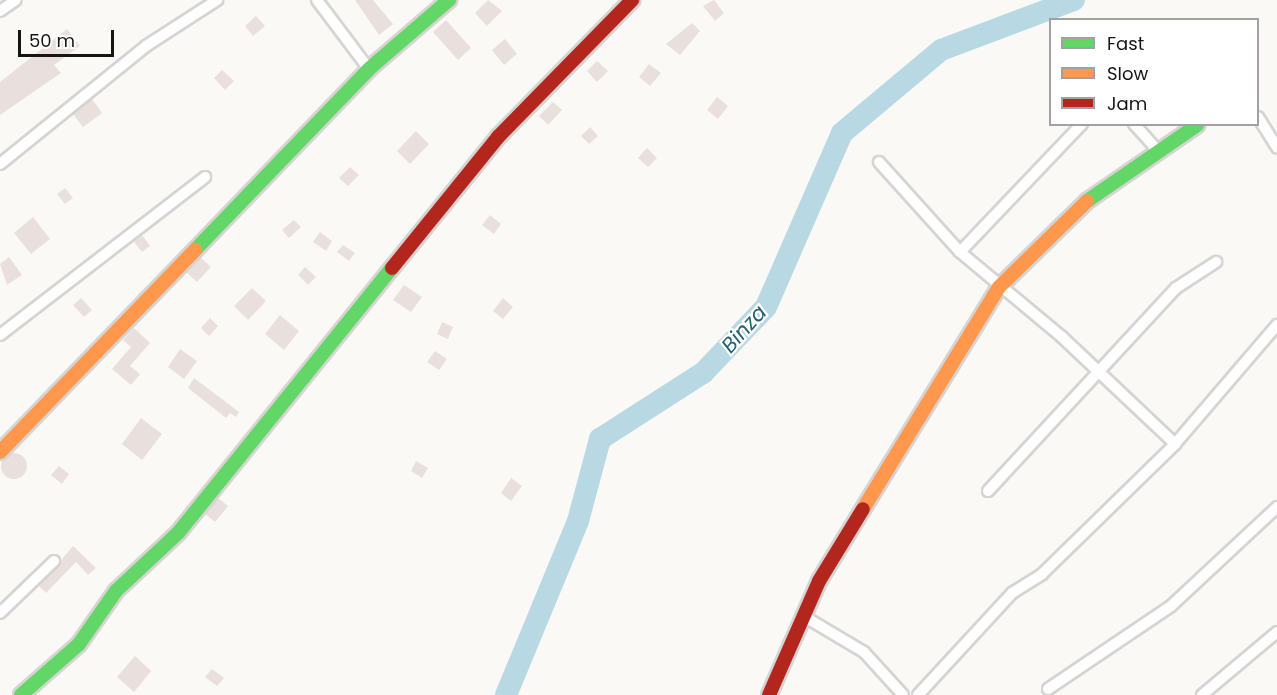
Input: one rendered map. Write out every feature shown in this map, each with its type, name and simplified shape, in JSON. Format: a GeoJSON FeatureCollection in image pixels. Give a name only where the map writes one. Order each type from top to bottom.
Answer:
{"type":"FeatureCollection","features":[{"type":"Feature","properties":{"kind":"street"},"geometry":{"type":"LineString","coordinates":[[0,165],[146,46],[217,0]]}},
{"type":"Feature","properties":{"kind":"street"},"geometry":{"type":"LineString","coordinates":[[317,0],[369,69]]}},
{"type":"Feature","properties":{"kind":"street"},"geometry":{"type":"LineString","coordinates":[[0,452],[369,69],[449,0]]}},
{"type":"Feature","properties":{"kind":"street"},"geometry":{"type":"LineString","coordinates":[[21,695],[79,644],[116,591],[178,533],[498,137],[632,0]]}},
{"type":"Feature","properties":{"kind":"street"},"geometry":{"type":"LineString","coordinates":[[1259,120],[1277,148]]}},
{"type":"Feature","properties":{"kind":"street"},"geometry":{"type":"LineString","coordinates":[[960,252],[1080,126]]}},
{"type":"Feature","properties":{"kind":"street"},"geometry":{"type":"LineString","coordinates":[[1136,126],[1158,151]]}},
{"type":"Feature","properties":{"kind":"street"},"geometry":{"type":"LineString","coordinates":[[769,695],[838,549],[999,287],[1069,214],[1196,126]]}},
{"type":"Feature","properties":{"kind":"street"},"geometry":{"type":"LineString","coordinates":[[879,162],[960,252],[1100,371],[1175,444]]}},
{"type":"Feature","properties":{"kind":"street"},"geometry":{"type":"LineString","coordinates":[[0,335],[205,177]]}},
{"type":"Feature","properties":{"kind":"street"},"geometry":{"type":"LineString","coordinates":[[988,491],[1176,288],[1216,262]]}},
{"type":"Feature","properties":{"kind":"street"},"geometry":{"type":"LineString","coordinates":[[918,695],[1012,593],[1042,574],[1175,444],[1277,325]]}},
{"type":"Feature","properties":{"kind":"street"},"geometry":{"type":"LineString","coordinates":[[1048,688],[1171,606],[1276,510]]}},
{"type":"Feature","properties":{"kind":"street"},"geometry":{"type":"LineString","coordinates":[[0,613],[54,561]]}},
{"type":"Feature","properties":{"kind":"street"},"geometry":{"type":"LineString","coordinates":[[805,617],[864,652],[903,695]]}},
{"type":"Feature","properties":{"kind":"street"},"geometry":{"type":"LineString","coordinates":[[1202,695],[1277,632]]}},
{"type":"Feature","properties":{"kind":"building"},"geometry":{"type":"Polygon","coordinates":[[[355,0],[373,0],[393,24],[379,35],[355,0]]]}},
{"type":"Feature","properties":{"kind":"building"},"geometry":{"type":"Polygon","coordinates":[[[488,0],[502,11],[487,26],[475,13],[488,0]]]}},
{"type":"Feature","properties":{"kind":"building"},"geometry":{"type":"Polygon","coordinates":[[[714,0],[724,13],[715,21],[703,6],[714,0]]]}},
{"type":"Feature","properties":{"kind":"building"},"geometry":{"type":"Polygon","coordinates":[[[256,16],[265,26],[253,36],[245,26],[256,16]]]}},
{"type":"Feature","properties":{"kind":"building"},"geometry":{"type":"Polygon","coordinates":[[[446,20],[471,48],[458,60],[433,32],[446,20]]]}},
{"type":"Feature","properties":{"kind":"building"},"geometry":{"type":"Polygon","coordinates":[[[692,23],[700,31],[680,55],[666,44],[692,23]]]}},
{"type":"Feature","properties":{"kind":"building"},"geometry":{"type":"Polygon","coordinates":[[[67,29],[80,46],[54,65],[61,73],[0,115],[0,82],[67,29]]]}},
{"type":"Feature","properties":{"kind":"building"},"geometry":{"type":"Polygon","coordinates":[[[505,39],[517,54],[504,65],[492,50],[505,39]]]}},
{"type":"Feature","properties":{"kind":"building"},"geometry":{"type":"Polygon","coordinates":[[[597,61],[608,71],[597,82],[587,71],[597,61]]]}},
{"type":"Feature","properties":{"kind":"building"},"geometry":{"type":"Polygon","coordinates":[[[649,64],[661,73],[650,86],[639,77],[649,64]]]}},
{"type":"Feature","properties":{"kind":"building"},"geometry":{"type":"Polygon","coordinates":[[[222,70],[234,81],[225,90],[214,78],[222,70]]]}},
{"type":"Feature","properties":{"kind":"building"},"geometry":{"type":"Polygon","coordinates":[[[717,97],[728,106],[718,119],[707,110],[717,97]]]}},
{"type":"Feature","properties":{"kind":"building"},"geometry":{"type":"Polygon","coordinates":[[[92,99],[102,113],[83,127],[73,114],[92,99]]]}},
{"type":"Feature","properties":{"kind":"building"},"geometry":{"type":"Polygon","coordinates":[[[553,102],[562,110],[548,125],[539,116],[553,102]]]}},
{"type":"Feature","properties":{"kind":"building"},"geometry":{"type":"Polygon","coordinates":[[[590,127],[598,136],[589,144],[581,136],[590,127]]]}},
{"type":"Feature","properties":{"kind":"building"},"geometry":{"type":"Polygon","coordinates":[[[416,131],[429,144],[410,164],[397,151],[416,131]]]}},
{"type":"Feature","properties":{"kind":"building"},"geometry":{"type":"Polygon","coordinates":[[[647,148],[657,158],[648,167],[638,158],[647,148]]]}},
{"type":"Feature","properties":{"kind":"building"},"geometry":{"type":"Polygon","coordinates":[[[350,167],[359,175],[348,186],[339,178],[350,167]]]}},
{"type":"Feature","properties":{"kind":"building"},"geometry":{"type":"Polygon","coordinates":[[[65,188],[73,198],[65,204],[57,194],[65,188]]]}},
{"type":"Feature","properties":{"kind":"building"},"geometry":{"type":"Polygon","coordinates":[[[490,215],[501,224],[494,234],[482,225],[490,215]]]}},
{"type":"Feature","properties":{"kind":"building"},"geometry":{"type":"Polygon","coordinates":[[[33,217],[50,239],[31,254],[14,233],[33,217]]]}},
{"type":"Feature","properties":{"kind":"building"},"geometry":{"type":"Polygon","coordinates":[[[294,220],[301,227],[289,238],[282,230],[294,220]]]}},
{"type":"Feature","properties":{"kind":"building"},"geometry":{"type":"Polygon","coordinates":[[[320,232],[332,241],[326,251],[313,242],[320,232]]]}},
{"type":"Feature","properties":{"kind":"building"},"geometry":{"type":"Polygon","coordinates":[[[142,235],[150,246],[142,252],[134,242],[142,235]]]}},
{"type":"Feature","properties":{"kind":"building"},"geometry":{"type":"Polygon","coordinates":[[[343,245],[355,253],[349,261],[337,252],[343,245]]]}},
{"type":"Feature","properties":{"kind":"building"},"geometry":{"type":"Polygon","coordinates":[[[9,257],[22,275],[7,285],[0,264],[9,257]]]}},
{"type":"Feature","properties":{"kind":"building"},"geometry":{"type":"Polygon","coordinates":[[[200,257],[211,267],[197,282],[186,272],[200,257]]]}},
{"type":"Feature","properties":{"kind":"building"},"geometry":{"type":"Polygon","coordinates":[[[305,267],[316,277],[308,285],[298,275],[305,267]]]}},
{"type":"Feature","properties":{"kind":"building"},"geometry":{"type":"Polygon","coordinates":[[[404,285],[422,297],[411,312],[393,300],[404,285]]]}},
{"type":"Feature","properties":{"kind":"building"},"geometry":{"type":"Polygon","coordinates":[[[252,288],[266,301],[248,320],[234,306],[252,288]]]}},
{"type":"Feature","properties":{"kind":"building"},"geometry":{"type":"Polygon","coordinates":[[[81,298],[92,310],[84,317],[73,305],[81,298]]]}},
{"type":"Feature","properties":{"kind":"building"},"geometry":{"type":"Polygon","coordinates":[[[503,298],[513,307],[503,319],[493,311],[503,298]]]}},
{"type":"Feature","properties":{"kind":"building"},"geometry":{"type":"Polygon","coordinates":[[[280,315],[299,331],[284,350],[265,334],[280,315]]]}},
{"type":"Feature","properties":{"kind":"building"},"geometry":{"type":"Polygon","coordinates":[[[210,318],[218,326],[209,336],[201,328],[210,318]]]}},
{"type":"Feature","properties":{"kind":"building"},"geometry":{"type":"Polygon","coordinates":[[[442,322],[453,327],[448,339],[437,334],[442,322]]]}},
{"type":"Feature","properties":{"kind":"building"},"geometry":{"type":"Polygon","coordinates":[[[134,328],[150,343],[130,366],[140,374],[131,385],[112,369],[131,347],[123,340],[134,328]]]}},
{"type":"Feature","properties":{"kind":"building"},"geometry":{"type":"Polygon","coordinates":[[[180,349],[197,361],[184,379],[168,367],[180,349]]]}},
{"type":"Feature","properties":{"kind":"building"},"geometry":{"type":"Polygon","coordinates":[[[435,351],[447,359],[439,370],[427,362],[435,351]]]}},
{"type":"Feature","properties":{"kind":"building"},"geometry":{"type":"Polygon","coordinates":[[[194,378],[239,412],[236,417],[230,413],[226,418],[188,388],[194,378]]]}},
{"type":"Feature","properties":{"kind":"building"},"geometry":{"type":"Polygon","coordinates":[[[141,418],[162,434],[142,460],[122,444],[141,418]]]}},
{"type":"Feature","properties":{"kind":"building"},"geometry":{"type":"Polygon","coordinates":[[[14,453],[23,457],[27,466],[23,475],[14,479],[5,475],[1,466],[5,457],[14,453]]]}},
{"type":"Feature","properties":{"kind":"building"},"geometry":{"type":"Polygon","coordinates":[[[416,461],[428,468],[422,478],[411,471],[416,461]]]}},
{"type":"Feature","properties":{"kind":"building"},"geometry":{"type":"Polygon","coordinates":[[[59,466],[69,474],[62,484],[51,475],[59,466]]]}},
{"type":"Feature","properties":{"kind":"building"},"geometry":{"type":"Polygon","coordinates":[[[511,478],[522,486],[511,501],[501,493],[511,478]]]}},
{"type":"Feature","properties":{"kind":"building"},"geometry":{"type":"Polygon","coordinates":[[[218,498],[228,506],[215,522],[205,514],[218,498]]]}},
{"type":"Feature","properties":{"kind":"building"},"geometry":{"type":"Polygon","coordinates":[[[73,546],[96,568],[88,575],[76,562],[46,593],[39,586],[73,546]]]}},
{"type":"Feature","properties":{"kind":"building"},"geometry":{"type":"Polygon","coordinates":[[[135,656],[151,671],[134,692],[117,677],[135,656]]]}},
{"type":"Feature","properties":{"kind":"building"},"geometry":{"type":"Polygon","coordinates":[[[212,669],[224,678],[217,686],[205,677],[212,669]]]}},
{"type":"Feature","properties":{"kind":"waterway","name":"Binza"},"geometry":{"type":"LineString","coordinates":[[506,695],[578,521],[600,439],[703,373],[766,307],[842,133],[941,50],[1074,0]]}},
{"type":"Feature","properties":{"kind":"traffic: fast"},"geometry":{"type":"LineString","coordinates":[[195,250],[369,69],[449,0]]}},
{"type":"Feature","properties":{"kind":"traffic: fast"},"geometry":{"type":"LineString","coordinates":[[1087,201],[1196,126]]}},
{"type":"Feature","properties":{"kind":"traffic: fast"},"geometry":{"type":"LineString","coordinates":[[21,695],[79,644],[116,591],[178,533],[392,268]]}},
{"type":"Feature","properties":{"kind":"traffic: slow"},"geometry":{"type":"LineString","coordinates":[[863,509],[999,287],[1087,201]]}},
{"type":"Feature","properties":{"kind":"traffic: slow"},"geometry":{"type":"LineString","coordinates":[[0,452],[195,250]]}},
{"type":"Feature","properties":{"kind":"traffic: jam"},"geometry":{"type":"LineString","coordinates":[[392,268],[498,137],[632,0]]}},
{"type":"Feature","properties":{"kind":"traffic: jam"},"geometry":{"type":"LineString","coordinates":[[769,695],[819,581],[863,509]]}}]}
